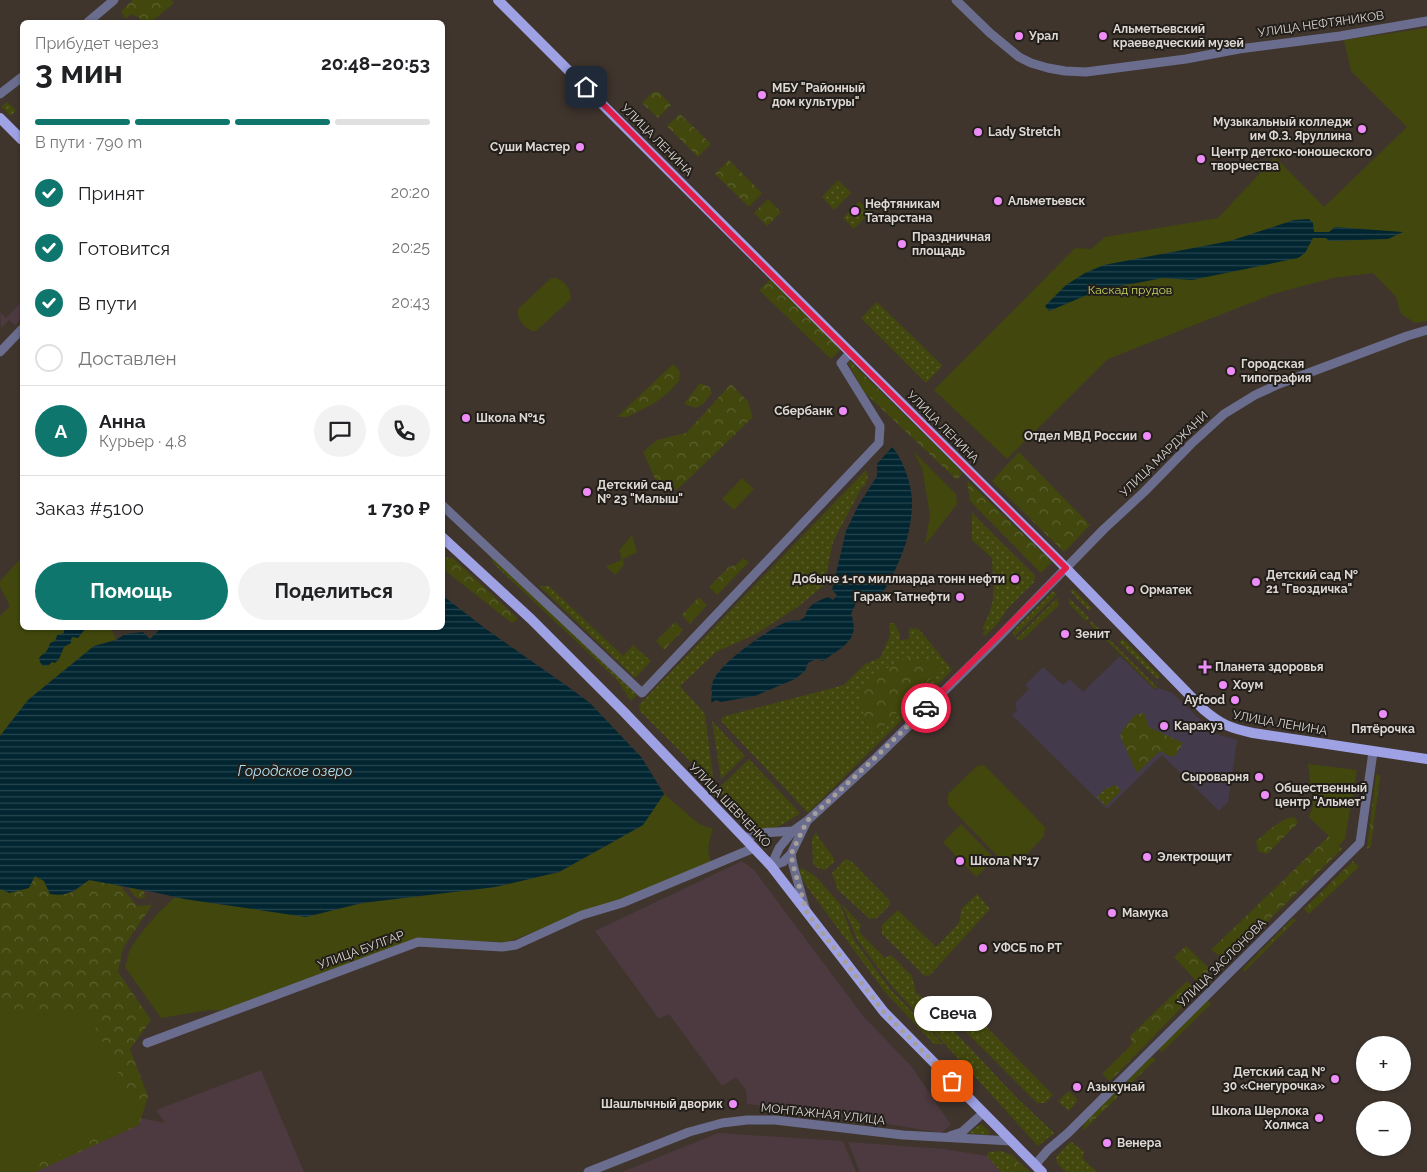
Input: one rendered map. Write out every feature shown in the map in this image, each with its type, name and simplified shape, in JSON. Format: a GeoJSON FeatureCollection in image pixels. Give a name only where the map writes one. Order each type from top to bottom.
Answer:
{"type":"FeatureCollection","features":[{"type":"Feature","properties":{"kind":"main road","name":"УЛИЦА ЛЕНИНА"},"geometry":{"type":"LineString","coordinates":[[498,0],[1217,721],[1226,726],[1253,733],[1427,759]]}},
{"type":"Feature","properties":{"kind":"main road"},"geometry":{"type":"LineString","coordinates":[[0,118],[20,138]]}},
{"type":"Feature","properties":{"kind":"main road","name":"УЛИЦА ШЕВЧЕНКО"},"geometry":{"type":"LineString","coordinates":[[445,539],[531,619],[745,838],[771,866],[884,1012],[1039,1169]]}},
{"type":"Feature","properties":{"kind":"street"},"geometry":{"type":"LineString","coordinates":[[90,20],[114,0]]}},
{"type":"Feature","properties":{"kind":"street","name":"УЛИЦА НЕФТЯНИКОВ"},"geometry":{"type":"LineString","coordinates":[[956,0],[990,33],[1019,56],[1048,68],[1086,72],[1340,36],[1427,21]]}},
{"type":"Feature","properties":{"kind":"street"},"geometry":{"type":"LineString","coordinates":[[0,94],[20,79]]}},
{"type":"Feature","properties":{"kind":"street","name":"УЛИЦА МАРДЖАНИ"},"geometry":{"type":"LineString","coordinates":[[807,821],[877,756],[1191,444],[1224,414],[1255,395],[1279,384],[1427,330]]}},
{"type":"Feature","properties":{"kind":"street"},"geometry":{"type":"LineString","coordinates":[[0,352],[20,331]]}},
{"type":"Feature","properties":{"kind":"street"},"geometry":{"type":"LineString","coordinates":[[445,508],[642,693],[880,443],[880,426],[841,363],[851,352]]}},
{"type":"Feature","properties":{"kind":"street","name":"УЛИЦА ЗАСЛОНОВА"},"geometry":{"type":"LineString","coordinates":[[1039,1169],[1048,1150],[1068,1134],[1360,843],[1373,752]]}},
{"type":"Feature","properties":{"kind":"street"},"geometry":{"type":"LineString","coordinates":[[771,866],[779,848],[793,831],[807,821]]}},
{"type":"Feature","properties":{"kind":"street"},"geometry":{"type":"LineString","coordinates":[[771,866],[784,862],[791,854],[807,821]]}},
{"type":"Feature","properties":{"kind":"street"},"geometry":{"type":"LineString","coordinates":[[745,838],[760,833],[793,831]]}},
{"type":"Feature","properties":{"kind":"street","name":"УЛИЦА БУЛГАР"},"geometry":{"type":"LineString","coordinates":[[147,1043],[418,942],[502,947],[516,945],[582,915],[622,903],[754,848]]}},
{"type":"Feature","properties":{"kind":"street"},"geometry":{"type":"LineString","coordinates":[[791,854],[807,913]]}},
{"type":"Feature","properties":{"kind":"street","name":"МОНТАЖНАЯ УЛИЦА"},"geometry":{"type":"LineString","coordinates":[[945,1138],[962,1132],[983,1113]]}},
{"type":"Feature","properties":{"kind":"street","name":"МОНТАЖНАЯ УЛИЦА"},"geometry":{"type":"LineString","coordinates":[[588,1172],[689,1132],[722,1122],[747,1120],[775,1120],[904,1135],[1012,1141]]}},
{"type":"Feature","properties":{"kind":"shaded area"},"geometry":{"type":"Polygon","coordinates":[[[20,303],[20,319],[15,325],[9,320],[1,328],[0,312],[6,318],[20,303]]]}},
{"type":"Feature","properties":{"kind":"shaded area"},"geometry":{"type":"Polygon","coordinates":[[[1120,656],[1155,690],[1159,688],[1172,693],[1216,734],[1237,740],[1228,802],[1219,811],[1162,755],[1107,809],[1012,715],[1017,711],[1015,703],[1029,689],[1025,685],[1043,667],[1063,685],[1070,679],[1083,692],[1120,656]]]}},
{"type":"Feature","properties":{"kind":"shaded area"},"geometry":{"type":"Polygon","coordinates":[[[742,861],[754,870],[864,1017],[912,1067],[951,1125],[941,1133],[817,1112],[747,1104],[746,1090],[736,1077],[722,1086],[669,1014],[659,1019],[595,931],[742,861]]]}},
{"type":"Feature","properties":{"kind":"shaded area"},"geometry":{"type":"Polygon","coordinates":[[[261,1070],[304,1172],[19,1172],[141,1118],[165,1123],[156,1110],[261,1070]]]}},
{"type":"Feature","properties":{"kind":"shaded area"},"geometry":{"type":"Polygon","coordinates":[[[718,1133],[843,1141],[856,1172],[622,1172],[718,1133]]]}},
{"type":"Feature","properties":{"kind":"shaded area"},"geometry":{"type":"Polygon","coordinates":[[[848,1142],[944,1149],[994,1157],[1009,1172],[860,1172],[848,1142]]]}},
{"type":"Feature","properties":{"kind":"green space"},"geometry":{"type":"Polygon","coordinates":[[[133,0],[171,0],[174,3],[153,20],[142,20],[132,14],[126,19],[121,11],[133,0]]]}},
{"type":"Feature","properties":{"kind":"green space","name":"Каскад прудов"},"geometry":{"type":"Polygon","coordinates":[[[1427,28],[1427,321],[1415,323],[1401,314],[1396,297],[1373,273],[1333,278],[1273,294],[1108,359],[1007,459],[934,390],[1075,248],[1091,249],[1105,237],[1218,218],[1275,157],[1324,207],[1407,127],[1351,71],[1344,40],[1427,28]]]}},
{"type":"Feature","properties":{"kind":"green space"},"geometry":{"type":"Polygon","coordinates":[[[653,92],[659,92],[671,105],[658,118],[642,103],[653,92]]]}},
{"type":"Feature","properties":{"kind":"green space"},"geometry":{"type":"Polygon","coordinates":[[[7,102],[16,110],[11,116],[1,107],[7,102]]]}},
{"type":"Feature","properties":{"kind":"green space"},"geometry":{"type":"Polygon","coordinates":[[[680,114],[711,144],[698,157],[667,126],[680,114]]]}},
{"type":"Feature","properties":{"kind":"green space"},"geometry":{"type":"Polygon","coordinates":[[[729,160],[762,193],[749,207],[715,174],[729,160]]]}},
{"type":"Feature","properties":{"kind":"green space"},"geometry":{"type":"Polygon","coordinates":[[[838,180],[851,193],[834,210],[822,197],[838,180]]]}},
{"type":"Feature","properties":{"kind":"green space"},"geometry":{"type":"Polygon","coordinates":[[[768,199],[781,212],[767,226],[754,213],[768,199]]]}},
{"type":"Feature","properties":{"kind":"green space"},"geometry":{"type":"Polygon","coordinates":[[[859,201],[870,212],[854,229],[843,218],[859,201]]]}},
{"type":"Feature","properties":{"kind":"green space"},"geometry":{"type":"Polygon","coordinates":[[[555,278],[567,286],[571,297],[570,300],[536,331],[532,331],[521,322],[518,316],[518,309],[550,279],[555,278]]]}},
{"type":"Feature","properties":{"kind":"green space"},"geometry":{"type":"Polygon","coordinates":[[[771,279],[841,349],[831,359],[759,290],[771,279]]]}},
{"type":"Feature","properties":{"kind":"green space"},"geometry":{"type":"Polygon","coordinates":[[[877,302],[942,365],[926,383],[861,318],[877,302]]]}},
{"type":"Feature","properties":{"kind":"green space"},"geometry":{"type":"Polygon","coordinates":[[[850,361],[958,468],[962,474],[957,480],[864,392],[848,363],[850,361]]]}},
{"type":"Feature","properties":{"kind":"green space"},"geometry":{"type":"Polygon","coordinates":[[[673,364],[680,371],[679,381],[668,393],[653,404],[627,417],[617,417],[673,364]]]}},
{"type":"Feature","properties":{"kind":"green space"},"geometry":{"type":"Polygon","coordinates":[[[700,383],[709,387],[712,393],[703,404],[696,408],[684,404],[700,383]]]}},
{"type":"Feature","properties":{"kind":"green space"},"geometry":{"type":"Polygon","coordinates":[[[731,384],[748,402],[753,417],[677,490],[655,479],[643,452],[657,440],[686,433],[731,384]]]}},
{"type":"Feature","properties":{"kind":"green space"},"geometry":{"type":"Polygon","coordinates":[[[913,451],[956,494],[957,504],[925,545],[930,515],[922,468],[913,451]]]}},
{"type":"Feature","properties":{"kind":"green space"},"geometry":{"type":"Polygon","coordinates":[[[1019,452],[1090,525],[1064,552],[992,481],[1019,452]]]}},
{"type":"Feature","properties":{"kind":"green space"},"geometry":{"type":"Polygon","coordinates":[[[866,470],[868,477],[865,486],[862,487],[833,542],[824,585],[799,606],[756,634],[716,652],[680,686],[705,714],[714,785],[640,711],[639,705],[866,470]]]}},
{"type":"Feature","properties":{"kind":"green space"},"geometry":{"type":"Polygon","coordinates":[[[742,478],[754,489],[734,510],[722,499],[742,478]]]}},
{"type":"Feature","properties":{"kind":"green space"},"geometry":{"type":"Polygon","coordinates":[[[967,480],[1052,562],[1041,573],[970,501],[967,480]]]}},
{"type":"Feature","properties":{"kind":"green space"},"geometry":{"type":"Polygon","coordinates":[[[972,513],[1035,576],[1034,582],[1007,609],[999,622],[985,636],[983,634],[985,630],[982,628],[990,610],[993,594],[992,558],[972,540],[972,513]]]}},
{"type":"Feature","properties":{"kind":"green space"},"geometry":{"type":"Polygon","coordinates":[[[632,535],[637,552],[623,559],[624,565],[615,575],[606,566],[622,560],[619,550],[632,535]]]}},
{"type":"Feature","properties":{"kind":"green space"},"geometry":{"type":"Polygon","coordinates":[[[445,557],[453,558],[518,619],[512,623],[445,571],[445,557]]]}},
{"type":"Feature","properties":{"kind":"green space"},"geometry":{"type":"Polygon","coordinates":[[[492,557],[637,695],[631,701],[617,680],[497,567],[491,559],[492,557]]]}},
{"type":"Feature","properties":{"kind":"green space"},"geometry":{"type":"Polygon","coordinates":[[[743,558],[749,562],[717,595],[709,587],[729,567],[736,565],[743,558]]]}},
{"type":"Feature","properties":{"kind":"green space"},"geometry":{"type":"Polygon","coordinates":[[[20,559],[20,630],[112,630],[116,640],[94,646],[63,671],[28,700],[0,736],[0,616],[10,606],[0,587],[0,581],[20,559]]]}},
{"type":"Feature","properties":{"kind":"green space"},"geometry":{"type":"Polygon","coordinates":[[[539,586],[549,586],[623,656],[633,645],[651,661],[635,678],[539,586]]]}},
{"type":"Feature","properties":{"kind":"green space"},"geometry":{"type":"Polygon","coordinates":[[[1073,589],[1092,608],[1089,611],[1070,591],[1073,589]]]}},
{"type":"Feature","properties":{"kind":"green space"},"geometry":{"type":"Polygon","coordinates":[[[1053,591],[1057,594],[1014,637],[1014,630],[1053,591]]]}},
{"type":"Feature","properties":{"kind":"green space"},"geometry":{"type":"Polygon","coordinates":[[[699,597],[707,605],[690,624],[682,615],[699,597]]]}},
{"type":"Feature","properties":{"kind":"green space"},"geometry":{"type":"Polygon","coordinates":[[[1057,598],[1059,605],[1023,639],[1020,641],[1016,639],[1057,598]]]}},
{"type":"Feature","properties":{"kind":"green space"},"geometry":{"type":"Polygon","coordinates":[[[1069,598],[1089,618],[1086,621],[1069,604],[1069,598]]]}},
{"type":"Feature","properties":{"kind":"green space"},"geometry":{"type":"Polygon","coordinates":[[[1091,621],[1157,687],[1155,689],[1089,623],[1091,621]]]}},
{"type":"Feature","properties":{"kind":"green space"},"geometry":{"type":"Polygon","coordinates":[[[675,622],[683,630],[664,650],[656,641],[675,622]]]}},
{"type":"Feature","properties":{"kind":"green space"},"geometry":{"type":"Polygon","coordinates":[[[889,623],[894,623],[900,634],[900,640],[909,639],[909,628],[919,629],[952,670],[808,813],[721,721],[722,717],[844,685],[865,664],[880,658],[890,636],[889,623]]]}},
{"type":"Feature","properties":{"kind":"green space"},"geometry":{"type":"Polygon","coordinates":[[[1123,639],[1160,676],[1157,679],[1119,642],[1123,639]]]}},
{"type":"Feature","properties":{"kind":"green space"},"geometry":{"type":"Polygon","coordinates":[[[911,654],[921,662],[931,659],[944,665],[874,736],[864,715],[859,695],[869,677],[911,654]]]}},
{"type":"Feature","properties":{"kind":"green space"},"geometry":{"type":"Polygon","coordinates":[[[1144,713],[1149,727],[1183,743],[1175,756],[1169,756],[1160,751],[1137,773],[1120,736],[1135,715],[1144,713]]]}},
{"type":"Feature","properties":{"kind":"green space"},"geometry":{"type":"Polygon","coordinates":[[[712,721],[745,756],[721,779],[712,721]]]}},
{"type":"Feature","properties":{"kind":"green space"},"geometry":{"type":"Polygon","coordinates":[[[749,759],[800,813],[782,825],[771,829],[761,829],[750,824],[732,807],[717,790],[749,759]]]}},
{"type":"Feature","properties":{"kind":"green space"},"geometry":{"type":"Polygon","coordinates":[[[1308,764],[1357,770],[1345,839],[1339,846],[1309,817],[1313,805],[1308,764]]]}},
{"type":"Feature","properties":{"kind":"green space"},"geometry":{"type":"Polygon","coordinates":[[[984,765],[1045,827],[1044,836],[1017,865],[1006,865],[948,805],[948,794],[977,766],[984,765]]]}},
{"type":"Feature","properties":{"kind":"green space"},"geometry":{"type":"Polygon","coordinates":[[[1376,774],[1380,776],[1371,846],[1367,849],[1376,774]]]}},
{"type":"Feature","properties":{"kind":"green space"},"geometry":{"type":"Polygon","coordinates":[[[1116,785],[1121,791],[1106,806],[1097,797],[1105,789],[1116,785]]]}},
{"type":"Feature","properties":{"kind":"green space"},"geometry":{"type":"Polygon","coordinates":[[[664,794],[699,824],[713,829],[708,849],[711,862],[630,898],[507,942],[420,939],[226,1011],[209,1010],[161,1018],[125,967],[129,952],[138,937],[175,897],[306,917],[362,903],[495,887],[559,872],[643,825],[664,794]]]}},
{"type":"Feature","properties":{"kind":"green space"},"geometry":{"type":"Polygon","coordinates":[[[1295,817],[1298,823],[1267,854],[1258,851],[1256,841],[1279,823],[1295,817]]]}},
{"type":"Feature","properties":{"kind":"green space"},"geometry":{"type":"Polygon","coordinates":[[[961,824],[995,859],[976,877],[943,842],[961,824]]]}},
{"type":"Feature","properties":{"kind":"green space"},"geometry":{"type":"Polygon","coordinates":[[[816,832],[835,861],[825,870],[813,864],[812,839],[816,832]]]}},
{"type":"Feature","properties":{"kind":"green space"},"geometry":{"type":"Polygon","coordinates":[[[1329,836],[1342,849],[1227,961],[1211,950],[1329,836]]]}},
{"type":"Feature","properties":{"kind":"green space"},"geometry":{"type":"Polygon","coordinates":[[[846,859],[852,862],[890,901],[890,905],[877,918],[870,919],[838,890],[832,873],[846,859]]]}},
{"type":"Feature","properties":{"kind":"green space"},"geometry":{"type":"Polygon","coordinates":[[[1353,861],[1359,867],[1309,914],[1304,909],[1353,861]]]}},
{"type":"Feature","properties":{"kind":"green space"},"geometry":{"type":"Polygon","coordinates":[[[800,869],[804,869],[816,877],[840,904],[854,940],[890,989],[943,1044],[934,1044],[885,992],[805,884],[800,875],[800,869]]]}},
{"type":"Feature","properties":{"kind":"green space"},"geometry":{"type":"Polygon","coordinates":[[[35,876],[44,881],[50,894],[73,892],[89,880],[117,882],[137,906],[152,905],[123,948],[118,972],[151,1020],[130,1049],[148,1096],[139,1125],[35,1172],[0,1172],[0,890],[35,876]]]}},
{"type":"Feature","properties":{"kind":"green space"},"geometry":{"type":"Polygon","coordinates":[[[128,887],[144,891],[145,898],[136,898],[128,887]]]}},
{"type":"Feature","properties":{"kind":"green space"},"geometry":{"type":"Polygon","coordinates":[[[977,894],[990,909],[930,975],[925,976],[882,934],[882,925],[898,910],[936,947],[959,923],[962,908],[977,894]]]}},
{"type":"Feature","properties":{"kind":"green space"},"geometry":{"type":"Polygon","coordinates":[[[842,904],[861,925],[859,932],[885,958],[891,955],[912,976],[916,993],[922,997],[1014,1095],[1054,1133],[1038,1146],[890,984],[857,939],[842,904]]]}},
{"type":"Feature","properties":{"kind":"green space"},"geometry":{"type":"Polygon","coordinates":[[[1293,918],[1296,920],[1243,973],[1244,968],[1293,918]]]}},
{"type":"Feature","properties":{"kind":"green space"},"geometry":{"type":"Polygon","coordinates":[[[1186,946],[1211,970],[1198,983],[1174,957],[1186,946]]]}},
{"type":"Feature","properties":{"kind":"green space"},"geometry":{"type":"Polygon","coordinates":[[[1187,981],[1197,992],[1110,1081],[1102,1074],[1132,1044],[1130,1036],[1187,981]]]}},
{"type":"Feature","properties":{"kind":"green space"},"geometry":{"type":"Polygon","coordinates":[[[1207,999],[1211,1004],[1162,1052],[1158,1049],[1207,999]]]}},
{"type":"Feature","properties":{"kind":"green space"},"geometry":{"type":"Polygon","coordinates":[[[960,1000],[1053,1095],[1045,1103],[1037,1103],[945,1011],[960,1000]]]}},
{"type":"Feature","properties":{"kind":"green space"},"geometry":{"type":"Polygon","coordinates":[[[961,1005],[984,1032],[981,1033],[953,1016],[961,1005]]]}},
{"type":"Feature","properties":{"kind":"green space"},"geometry":{"type":"Polygon","coordinates":[[[0,1012],[89,1015],[141,1118],[19,1172],[0,1172],[0,1012]]]}},
{"type":"Feature","properties":{"kind":"green space"},"geometry":{"type":"Polygon","coordinates":[[[1151,1057],[1156,1059],[1084,1130],[1083,1124],[1151,1057]]]}},
{"type":"Feature","properties":{"kind":"green space"},"geometry":{"type":"Polygon","coordinates":[[[1069,1091],[1077,1099],[1069,1111],[1058,1101],[1069,1091]]]}},
{"type":"Feature","properties":{"kind":"green space"},"geometry":{"type":"Polygon","coordinates":[[[981,1124],[990,1132],[989,1135],[968,1133],[981,1124]]]}},
{"type":"Feature","properties":{"kind":"green space"},"geometry":{"type":"Polygon","coordinates":[[[1072,1142],[1084,1152],[1082,1158],[1097,1172],[1066,1172],[1057,1163],[1056,1157],[1072,1142]]]}},
{"type":"Feature","properties":{"kind":"green space"},"geometry":{"type":"Polygon","coordinates":[[[1001,1151],[1012,1155],[1030,1172],[1001,1172],[987,1156],[989,1152],[1001,1151]]]}},
{"type":"Feature","properties":{"kind":"green space"},"geometry":{"type":"Polygon","coordinates":[[[1014,1158],[1027,1172],[1016,1172],[1005,1161],[1014,1158]]]}},
{"type":"Feature","properties":{"kind":"water"},"geometry":{"type":"Polygon","coordinates":[[[1309,219],[1313,223],[1314,232],[1329,232],[1335,227],[1403,232],[1388,239],[1329,241],[1326,238],[1313,238],[1305,253],[1298,258],[1192,280],[1163,278],[1099,290],[1049,311],[1045,306],[1066,285],[1085,273],[1104,265],[1230,241],[1294,220],[1309,219]]]}},
{"type":"Feature","properties":{"kind":"water"},"geometry":{"type":"Polygon","coordinates":[[[892,447],[900,458],[911,490],[912,508],[908,535],[899,561],[883,592],[872,602],[857,601],[851,614],[854,630],[852,637],[843,647],[823,661],[816,659],[808,663],[805,671],[795,679],[755,696],[721,702],[716,700],[711,703],[713,680],[735,656],[776,627],[789,621],[799,621],[805,617],[810,606],[816,602],[828,597],[833,600],[837,595],[832,590],[846,531],[858,506],[877,476],[877,464],[892,447]]]}},
{"type":"Feature","properties":{"kind":"water","name":"Городское озеро"},"geometry":{"type":"Polygon","coordinates":[[[445,598],[590,703],[642,758],[664,794],[643,825],[559,872],[495,887],[362,903],[306,917],[184,899],[89,880],[67,894],[50,894],[44,881],[35,876],[29,888],[9,893],[0,890],[0,736],[28,700],[94,646],[116,640],[125,634],[143,632],[150,639],[159,630],[445,630],[445,598]]]}},
{"type":"Feature","properties":{"kind":"water"},"geometry":{"type":"Polygon","coordinates":[[[64,630],[84,630],[78,638],[72,637],[71,643],[64,647],[59,659],[55,663],[52,662],[49,665],[43,666],[39,658],[47,651],[50,643],[55,641],[57,635],[64,633],[64,630]]]}},
{"type":"Feature","properties":{"kind":"way so far"},"geometry":{"type":"LineString","coordinates":[[926,708],[807,821],[791,854],[807,913],[884,1012],[952,1081]]}},
{"type":"Feature","properties":{"kind":"place","name":"Урал"},"geometry":{"type":"Point","coordinates":[1019,36]}},
{"type":"Feature","properties":{"kind":"place","name":"Альметьевский краеведческий музей"},"geometry":{"type":"Point","coordinates":[1103,36]}},
{"type":"Feature","properties":{"kind":"place","name":"МБУ \"Районный дом культуры\""},"geometry":{"type":"Point","coordinates":[762,95]}},
{"type":"Feature","properties":{"kind":"place","name":"Музыкальный колледж им Ф.З. Яруллина"},"geometry":{"type":"Point","coordinates":[1362,129]}},
{"type":"Feature","properties":{"kind":"place","name":"Lady Stretch"},"geometry":{"type":"Point","coordinates":[978,132]}},
{"type":"Feature","properties":{"kind":"place","name":"Суши Мастер"},"geometry":{"type":"Point","coordinates":[580,147]}},
{"type":"Feature","properties":{"kind":"place","name":"Центр детско-юношеского творчества"},"geometry":{"type":"Point","coordinates":[1201,159]}},
{"type":"Feature","properties":{"kind":"place","name":"Альметьевск"},"geometry":{"type":"Point","coordinates":[998,201]}},
{"type":"Feature","properties":{"kind":"place","name":"Нефтяникам Татарстана"},"geometry":{"type":"Point","coordinates":[855,211]}},
{"type":"Feature","properties":{"kind":"place","name":"Праздничная площадь"},"geometry":{"type":"Point","coordinates":[902,244]}},
{"type":"Feature","properties":{"kind":"place","name":"Городская типография"},"geometry":{"type":"Point","coordinates":[1231,371]}},
{"type":"Feature","properties":{"kind":"place","name":"Сбербанк"},"geometry":{"type":"Point","coordinates":[843,411]}},
{"type":"Feature","properties":{"kind":"place","name":"Школа №15"},"geometry":{"type":"Point","coordinates":[466,418]}},
{"type":"Feature","properties":{"kind":"place","name":"Отдел МВД России"},"geometry":{"type":"Point","coordinates":[1147,436]}},
{"type":"Feature","properties":{"kind":"place","name":"Детский сад № 23 \"Малыш\""},"geometry":{"type":"Point","coordinates":[587,492]}},
{"type":"Feature","properties":{"kind":"place","name":"Добыче 1-го миллиарда тонн нефти"},"geometry":{"type":"Point","coordinates":[1015,579]}},
{"type":"Feature","properties":{"kind":"place","name":"Детский сад № 21 \"Гвоздичка\""},"geometry":{"type":"Point","coordinates":[1256,582]}},
{"type":"Feature","properties":{"kind":"place","name":"Орматек"},"geometry":{"type":"Point","coordinates":[1130,590]}},
{"type":"Feature","properties":{"kind":"place","name":"Гараж Татнефти"},"geometry":{"type":"Point","coordinates":[960,597]}},
{"type":"Feature","properties":{"kind":"place","name":"Зенит"},"geometry":{"type":"Point","coordinates":[1065,634]}},
{"type":"Feature","properties":{"kind":"place","name":"Планета здоровья"},"geometry":{"type":"Point","coordinates":[1205,667]}},
{"type":"Feature","properties":{"kind":"place","name":"Хоум"},"geometry":{"type":"Point","coordinates":[1223,685]}},
{"type":"Feature","properties":{"kind":"place","name":"Ayfood"},"geometry":{"type":"Point","coordinates":[1235,700]}},
{"type":"Feature","properties":{"kind":"place","name":"Пятёрочка"},"geometry":{"type":"Point","coordinates":[1383,714]}},
{"type":"Feature","properties":{"kind":"place","name":"Каракуз"},"geometry":{"type":"Point","coordinates":[1164,726]}},
{"type":"Feature","properties":{"kind":"place","name":"Сыроварня"},"geometry":{"type":"Point","coordinates":[1259,777]}},
{"type":"Feature","properties":{"kind":"place","name":"Общественный центр \"Альмет\""},"geometry":{"type":"Point","coordinates":[1265,795]}},
{"type":"Feature","properties":{"kind":"place","name":"Электрощит"},"geometry":{"type":"Point","coordinates":[1147,857]}},
{"type":"Feature","properties":{"kind":"place","name":"Школа №17"},"geometry":{"type":"Point","coordinates":[960,861]}},
{"type":"Feature","properties":{"kind":"place","name":"Мамука"},"geometry":{"type":"Point","coordinates":[1112,913]}},
{"type":"Feature","properties":{"kind":"place","name":"УФСБ по РТ"},"geometry":{"type":"Point","coordinates":[983,948]}},
{"type":"Feature","properties":{"kind":"place","name":"Детский сад № 30 «Снегурочка»"},"geometry":{"type":"Point","coordinates":[1335,1079]}},
{"type":"Feature","properties":{"kind":"place","name":"Свеча"},"geometry":{"type":"Point","coordinates":[952,1081]}},
{"type":"Feature","properties":{"kind":"place","name":"Азыкунай"},"geometry":{"type":"Point","coordinates":[1077,1087]}},
{"type":"Feature","properties":{"kind":"place","name":"Шашлычный дворик"},"geometry":{"type":"Point","coordinates":[733,1104]}},
{"type":"Feature","properties":{"kind":"place","name":"Школа Шерлока Холмса"},"geometry":{"type":"Point","coordinates":[1319,1118]}},
{"type":"Feature","properties":{"kind":"place","name":"Венера"},"geometry":{"type":"Point","coordinates":[1107,1143]}},
{"type":"Feature","properties":{"kind":"route"},"geometry":{"type":"LineString","coordinates":[[586,87],[1066,568],[926,708]]}}]}
